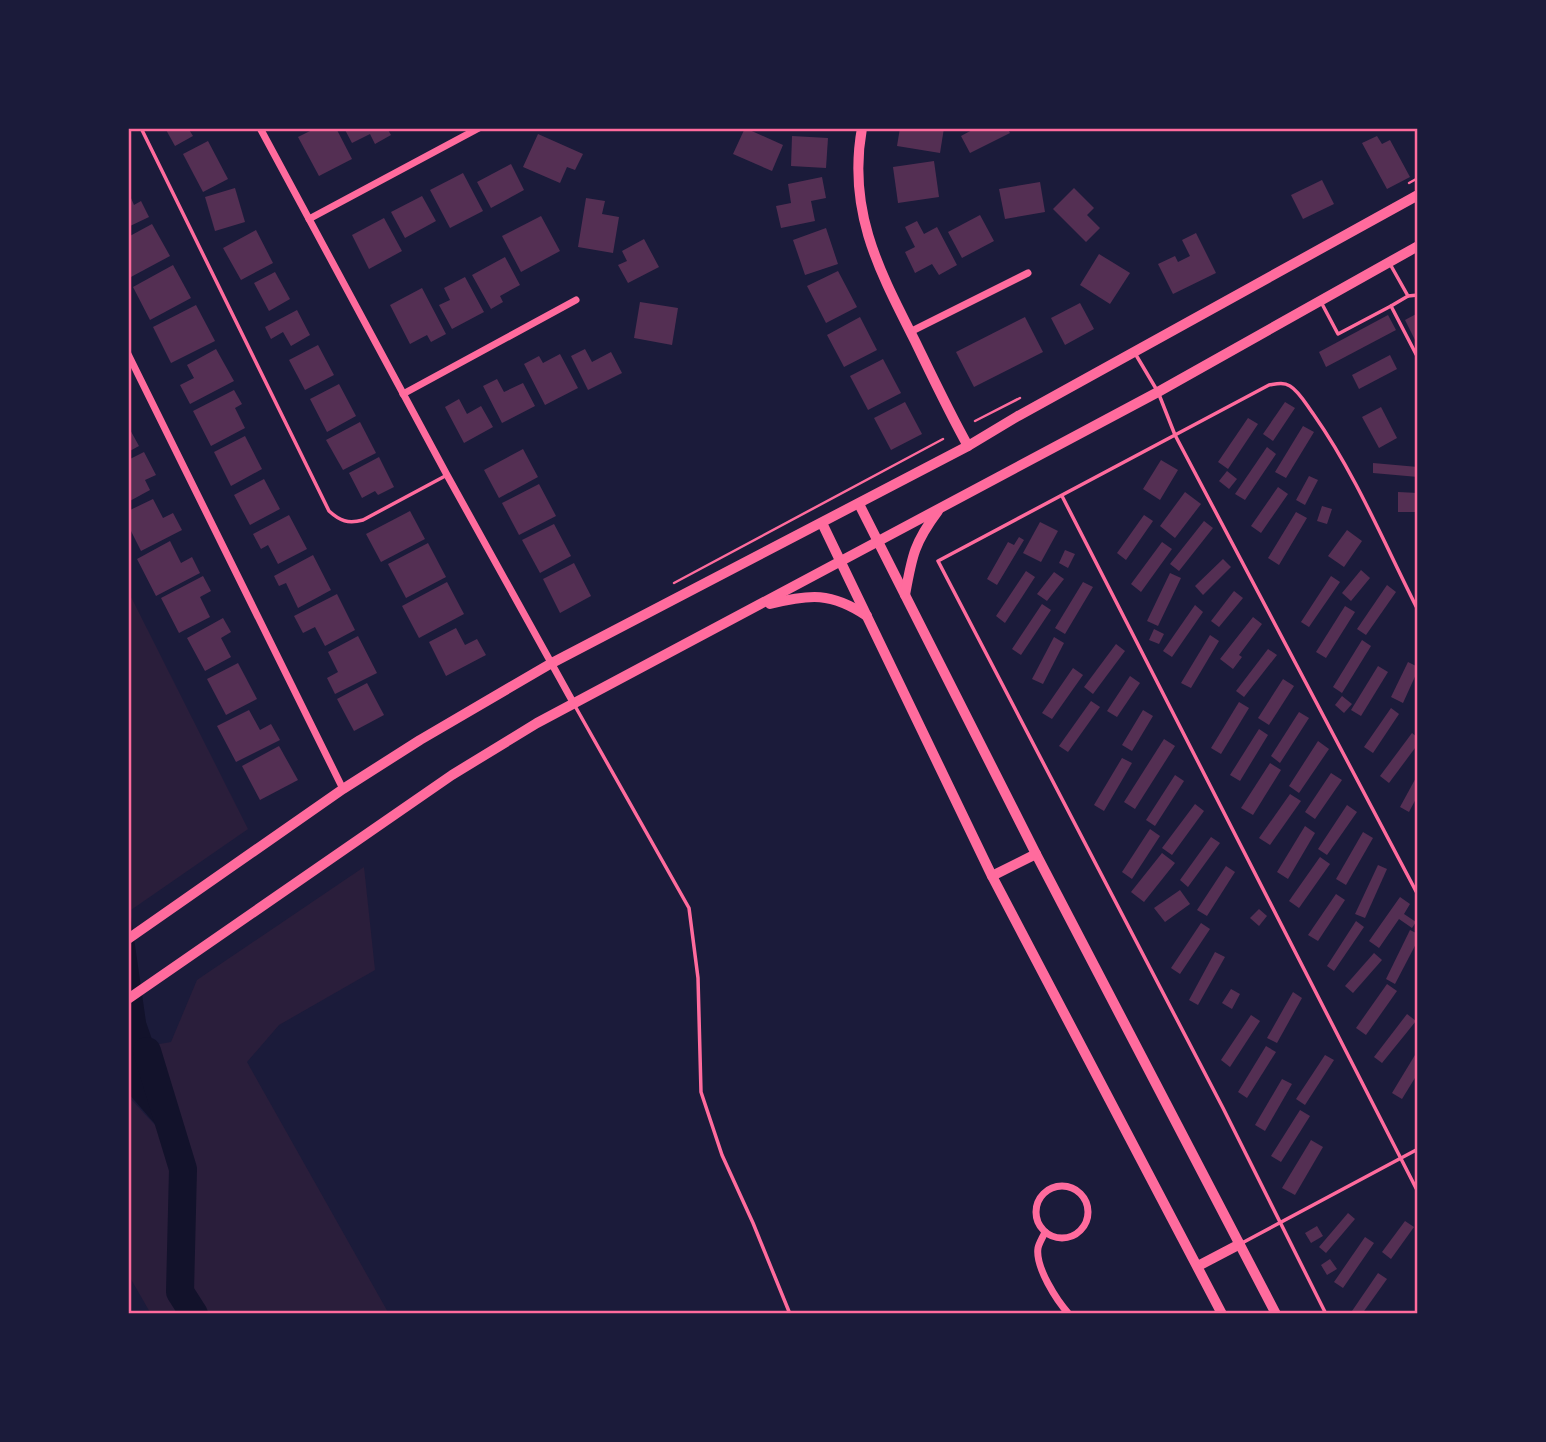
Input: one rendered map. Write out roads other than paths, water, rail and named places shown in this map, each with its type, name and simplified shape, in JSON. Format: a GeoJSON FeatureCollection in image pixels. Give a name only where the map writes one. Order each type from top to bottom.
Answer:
{"type":"FeatureCollection","features":[{"type":"Feature","properties":{"kind":"main road"},"geometry":{"type":"LineString","coordinates":[[128,939],[343,789],[420,740],[550,664],[968,446],[1017,416],[1418,195]]}},
{"type":"Feature","properties":{"kind":"main road"},"geometry":{"type":"LineString","coordinates":[[128,999],[452,775],[537,723],[1158,392],[1418,246]]}},
{"type":"Feature","properties":{"kind":"main road"},"geometry":{"type":"LineString","coordinates":[[859,504],[1036,854],[1276,1314]]}},
{"type":"Feature","properties":{"kind":"main road"},"geometry":{"type":"LineString","coordinates":[[905,595],[912,556],[920,534],[940,509]]}},
{"type":"Feature","properties":{"kind":"main road"},"geometry":{"type":"LineString","coordinates":[[822,523],[992,876],[1222,1314]]}},
{"type":"Feature","properties":{"kind":"main road"},"geometry":{"type":"LineString","coordinates":[[754,608],[803,596],[829,597],[851,605],[869,617]]}},
{"type":"Feature","properties":{"kind":"main road"},"geometry":{"type":"LineString","coordinates":[[992,876],[1036,854]]}},
{"type":"Feature","properties":{"kind":"main road"},"geometry":{"type":"LineString","coordinates":[[1198,1266],[1240,1244]]}},
{"type":"Feature","properties":{"kind":"street"},"geometry":{"type":"LineString","coordinates":[[260,128],[574,704]]}},
{"type":"Feature","properties":{"kind":"street"},"geometry":{"type":"LineString","coordinates":[[309,219],[479,128]]}},
{"type":"Feature","properties":{"kind":"street"},"geometry":{"type":"LineString","coordinates":[[862,128],[858,178],[860,203],[872,250],[968,446]]}},
{"type":"Feature","properties":{"kind":"street"},"geometry":{"type":"LineString","coordinates":[[911,332],[1028,273]]}},
{"type":"Feature","properties":{"kind":"street"},"geometry":{"type":"LineString","coordinates":[[403,394],[576,300]]}},
{"type":"Feature","properties":{"kind":"street"},"geometry":{"type":"LineString","coordinates":[[128,354],[343,789]]}},
{"type":"Feature","properties":{"kind":"street"},"geometry":{"type":"LineString","coordinates":[[1060,1186],[1071,1187],[1080,1192],[1089,1210],[1082,1230],[1064,1239],[1045,1232],[1036,1214],[1042,1195],[1060,1186]]}},
{"type":"Feature","properties":{"kind":"street"},"geometry":{"type":"LineString","coordinates":[[1045,1232],[1038,1248],[1040,1265],[1059,1303],[1069,1314]]}},
{"type":"Feature","properties":{"kind":"lane"},"geometry":{"type":"LineString","coordinates":[[141,128],[329,510],[337,518],[349,523],[363,520],[447,475]]}},
{"type":"Feature","properties":{"kind":"lane"},"geometry":{"type":"LineString","coordinates":[[1390,263],[1408,296]]}},
{"type":"Feature","properties":{"kind":"lane"},"geometry":{"type":"LineString","coordinates":[[1321,302],[1338,334],[1408,296],[1418,295]]}},
{"type":"Feature","properties":{"kind":"lane"},"geometry":{"type":"LineString","coordinates":[[1391,306],[1418,358]]}},
{"type":"Feature","properties":{"kind":"lane"},"geometry":{"type":"LineString","coordinates":[[1135,353],[1158,392],[1175,435],[1418,895]]}},
{"type":"Feature","properties":{"kind":"lane"},"geometry":{"type":"LineString","coordinates":[[1326,1314],[1223,1108],[937,561],[1269,385],[1280,383],[1290,386],[1301,397],[1323,428],[1346,467],[1418,610]]}},
{"type":"Feature","properties":{"kind":"lane"},"geometry":{"type":"LineString","coordinates":[[1061,495],[1418,1192]]}},
{"type":"Feature","properties":{"kind":"lane"},"geometry":{"type":"LineString","coordinates":[[574,704],[689,908],[698,978],[701,1092],[722,1155],[790,1314]]}},
{"type":"Feature","properties":{"kind":"lane"},"geometry":{"type":"LineString","coordinates":[[1240,1244],[1418,1149]]}},
{"type":"Feature","properties":{"kind":"waterway"},"geometry":{"type":"LineString","coordinates":[[147,1051],[183,1169],[180,1292],[194,1314]]}}]}
